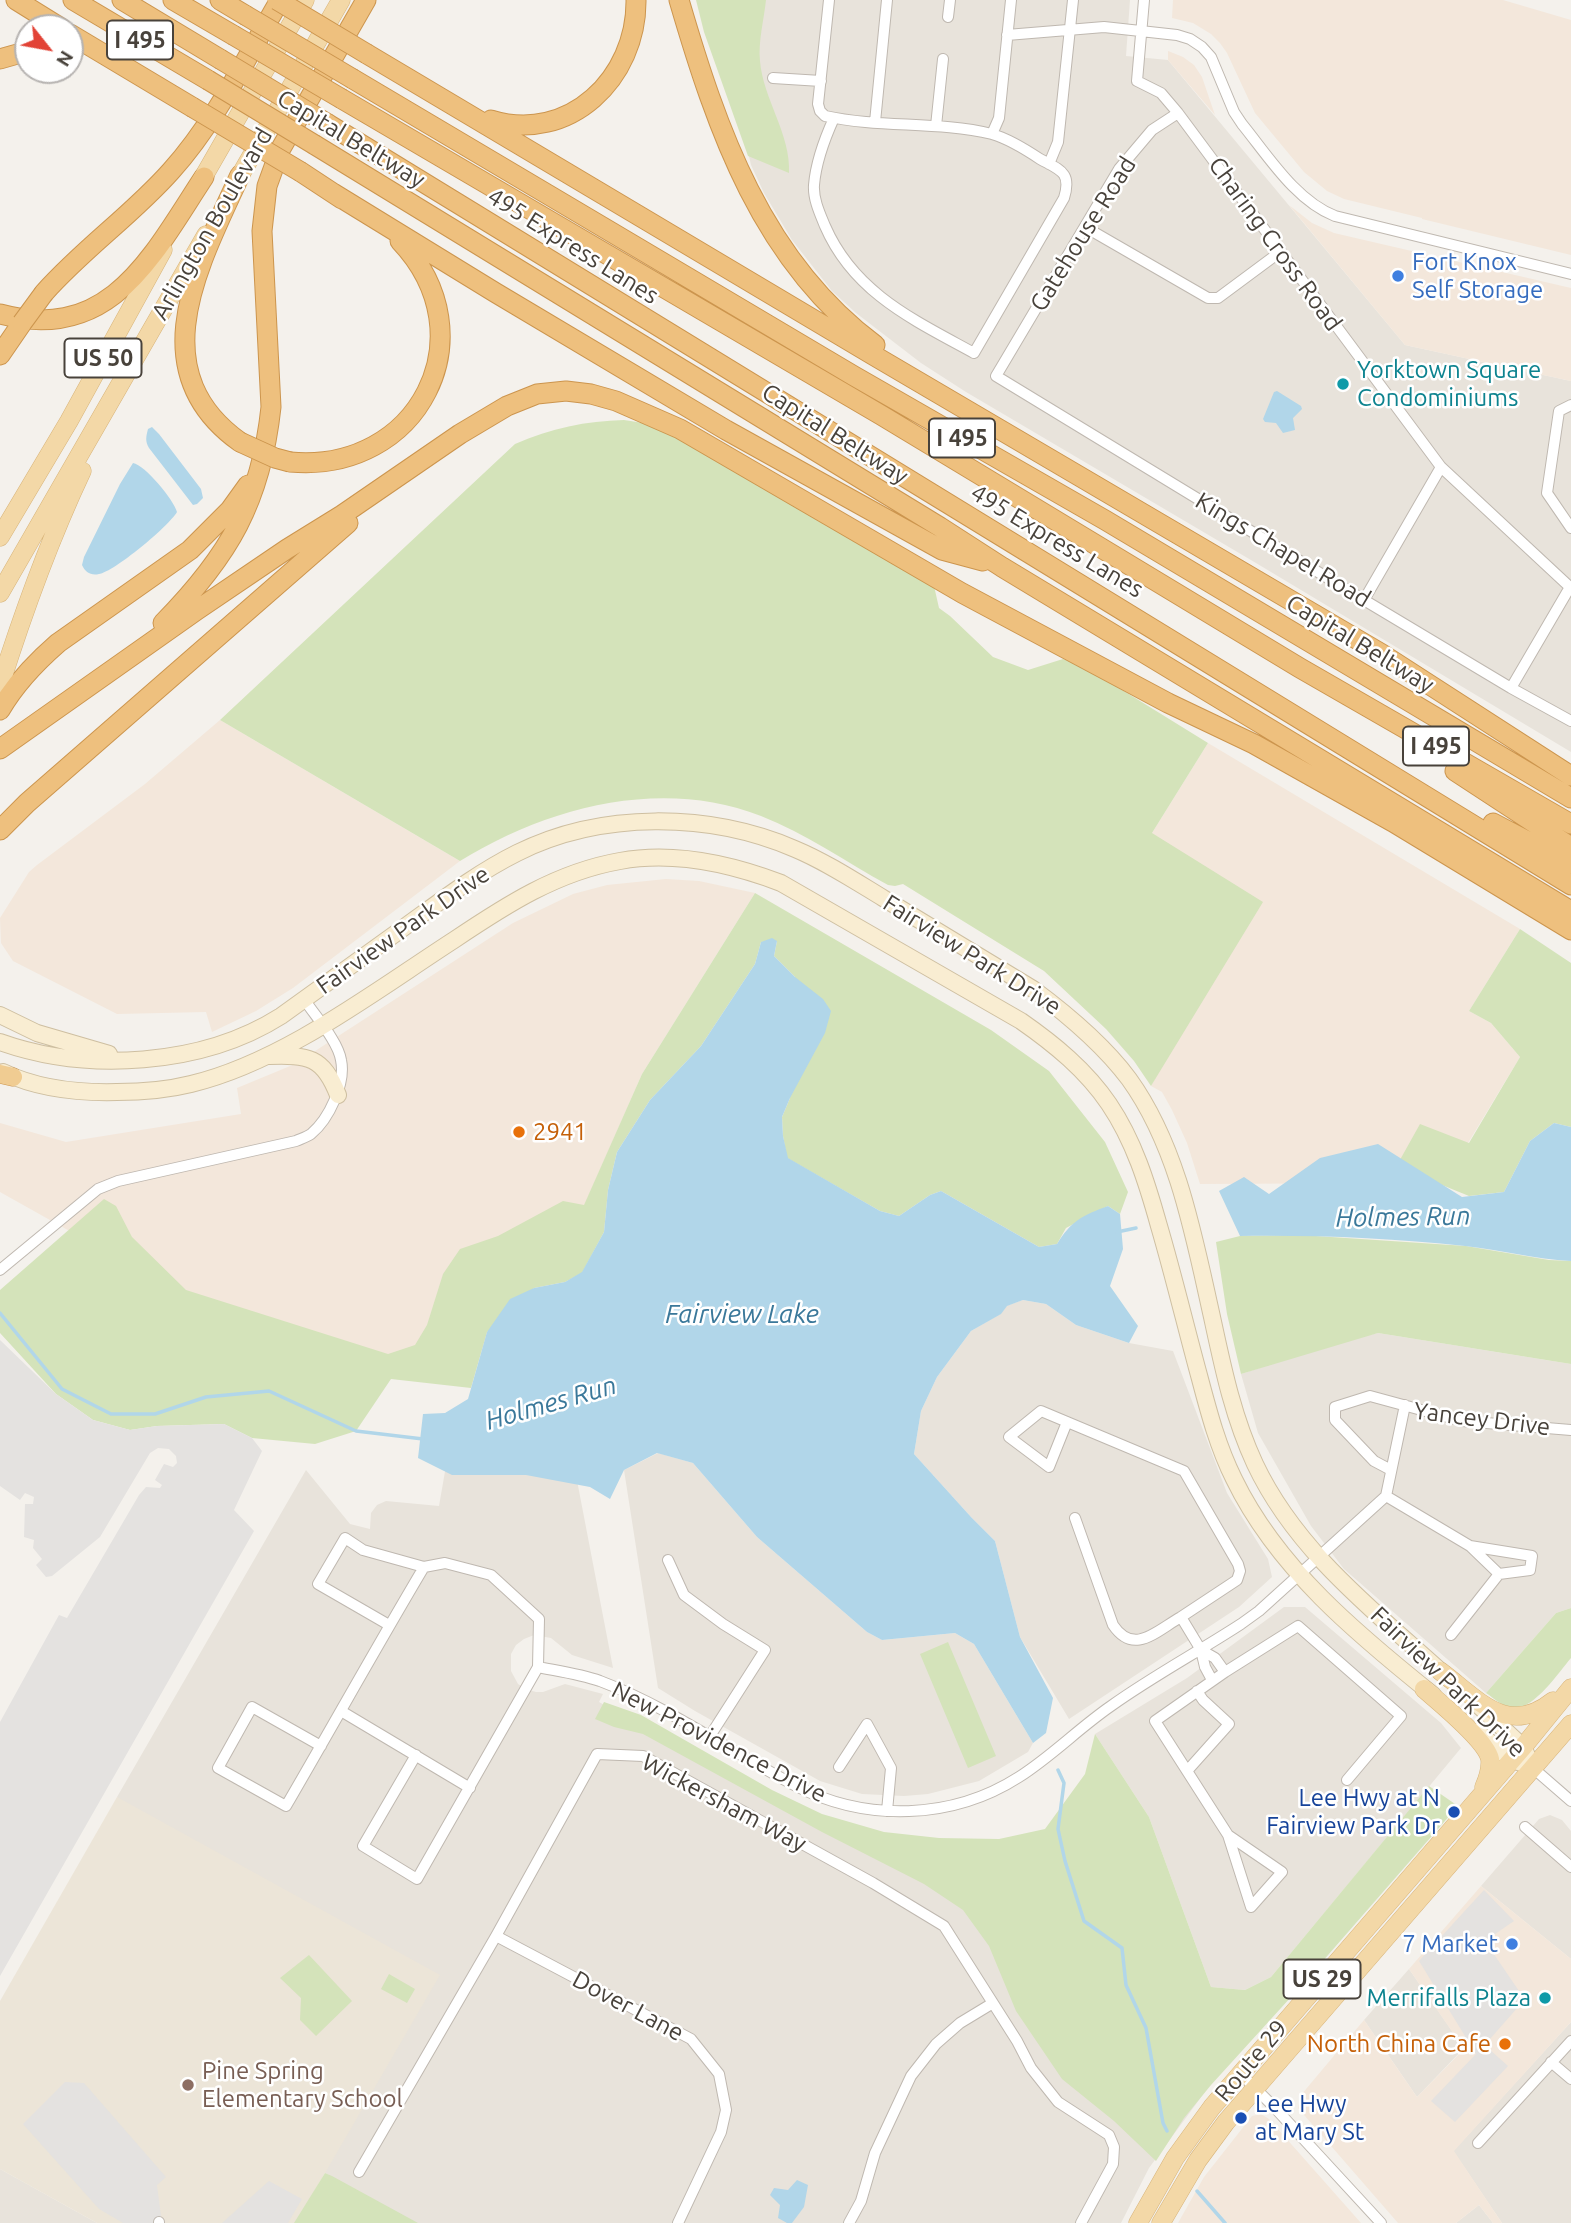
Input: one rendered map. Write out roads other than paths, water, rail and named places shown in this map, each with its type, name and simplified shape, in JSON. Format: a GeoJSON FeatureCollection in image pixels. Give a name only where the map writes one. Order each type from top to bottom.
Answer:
{"type":"FeatureCollection","features":[{"type":"Feature","properties":{"kind":"highway"},"geometry":{"type":"LineString","coordinates":[[16,0],[38,14]]}},
{"type":"Feature","properties":{"kind":"highway","name":"Capital Beltway"},"geometry":{"type":"LineString","coordinates":[[73,0],[1571,911]]}},
{"type":"Feature","properties":{"kind":"highway","name":"495 Express Lanes"},"geometry":{"type":"LineString","coordinates":[[122,0],[1571,885]]}},
{"type":"Feature","properties":{"kind":"highway","name":"495 Express Lanes"},"geometry":{"type":"LineString","coordinates":[[173,0],[881,415],[1300,668],[1571,824]]}},
{"type":"Feature","properties":{"kind":"highway","name":"Capital Beltway"},"geometry":{"type":"LineString","coordinates":[[220,0],[854,376],[1105,520],[1571,798]]}},
{"type":"Feature","properties":{"kind":"highway"},"geometry":{"type":"LineString","coordinates":[[0,368],[5,348],[44,293],[69,265],[153,190],[183,157],[213,115],[278,0],[1381,653],[1571,776]]}},
{"type":"Feature","properties":{"kind":"highway"},"geometry":{"type":"LineString","coordinates":[[122,663],[189,596],[228,546],[251,498],[264,450],[271,407],[262,231],[267,186],[280,150],[366,0]]}},
{"type":"Feature","properties":{"kind":"highway"},"geometry":{"type":"LineString","coordinates":[[463,109],[494,121],[521,125],[547,123],[576,111],[607,84],[619,68],[635,24],[636,0]]}},
{"type":"Feature","properties":{"kind":"highway"},"geometry":{"type":"LineString","coordinates":[[680,0],[712,105],[740,174],[765,222],[803,276],[832,309],[862,336],[943,396]]}},
{"type":"Feature","properties":{"kind":"highway"},"geometry":{"type":"LineString","coordinates":[[84,43],[301,172],[383,225],[421,266],[435,298],[441,330],[441,347],[431,383],[422,401],[390,436],[364,451],[336,461],[317,463],[290,462],[275,458],[240,442],[219,424],[198,396],[186,364],[184,326],[189,299],[198,269],[240,175]]}},
{"type":"Feature","properties":{"kind":"highway"},"geometry":{"type":"LineString","coordinates":[[84,54],[126,69]]}},
{"type":"Feature","properties":{"kind":"highway"},"geometry":{"type":"LineString","coordinates":[[0,314],[42,321],[62,318],[97,306],[113,296],[145,266],[204,177]]}},
{"type":"Feature","properties":{"kind":"highway"},"geometry":{"type":"LineString","coordinates":[[333,193],[668,396],[857,504],[942,550],[1002,567]]}},
{"type":"Feature","properties":{"kind":"highway"},"geometry":{"type":"LineString","coordinates":[[0,749],[265,564],[460,434],[507,406],[537,394],[566,391],[591,394],[648,413],[715,447],[962,593],[1168,703],[1254,744],[1393,822],[1571,930]]}},
{"type":"Feature","properties":{"kind":"highway"},"geometry":{"type":"LineString","coordinates":[[0,710],[22,678],[58,643],[190,550],[211,530],[245,489],[264,450]]}},
{"type":"Feature","properties":{"kind":"highway"},"geometry":{"type":"LineString","coordinates":[[0,824],[419,462]]}},
{"type":"Feature","properties":{"kind":"highway"},"geometry":{"type":"LineString","coordinates":[[1300,668],[1571,847]]}},
{"type":"Feature","properties":{"kind":"highway"},"geometry":{"type":"LineString","coordinates":[[1323,732],[1571,864]]}},
{"type":"Feature","properties":{"kind":"highway"},"geometry":{"type":"LineString","coordinates":[[0,830],[27,803]]}},
{"type":"Feature","properties":{"kind":"main road","name":"Arlington Boulevard"},"geometry":{"type":"LineString","coordinates":[[0,537],[69,421],[305,0]]}},
{"type":"Feature","properties":{"kind":"main road","name":"Arlington Boulevard"},"geometry":{"type":"LineString","coordinates":[[0,593],[341,0]]}},
{"type":"Feature","properties":{"kind":"main road"},"geometry":{"type":"LineString","coordinates":[[0,687],[58,523],[121,384]]}},
{"type":"Feature","properties":{"kind":"main road","name":"Fairview Park Drive"},"geometry":{"type":"LineString","coordinates":[[0,1042],[26,1051],[86,1060],[176,1055],[210,1049],[237,1040],[260,1029],[304,999],[465,883],[517,853],[569,833],[630,823],[683,822],[706,824],[755,835],[796,849],[819,860],[1033,989],[1061,1010],[1114,1061],[1130,1081],[1158,1130],[1178,1182],[1231,1404],[1256,1465],[1279,1506],[1318,1558],[1440,1671],[1533,1768]]}},
{"type":"Feature","properties":{"kind":"main road","name":"Fairview Park Drive"},"geometry":{"type":"LineString","coordinates":[[4,1074],[71,1091],[132,1092],[190,1084],[223,1073],[264,1056],[321,1025],[509,903],[556,879],[605,864],[624,860],[701,861],[745,870],[781,883],[1021,1021],[1075,1064],[1108,1103],[1133,1146],[1151,1196],[1210,1418],[1221,1451],[1249,1506],[1273,1544],[1298,1575],[1346,1621],[1424,1689],[1517,1754]]}},
{"type":"Feature","properties":{"kind":"main road"},"geometry":{"type":"LineString","coordinates":[[0,1015],[37,1033],[125,1059]]}},
{"type":"Feature","properties":{"kind":"main road"},"geometry":{"type":"LineString","coordinates":[[264,1056],[307,1057],[327,1071],[338,1095]]}},
{"type":"Feature","properties":{"kind":"main road"},"geometry":{"type":"LineString","coordinates":[[1440,1671],[1491,1709],[1509,1717],[1539,1711],[1571,1686]]}},
{"type":"Feature","properties":{"kind":"main road","name":"Route 29"},"geometry":{"type":"LineString","coordinates":[[1138,2223],[1185,2143],[1240,2073],[1517,1754],[1571,1686]]}},
{"type":"Feature","properties":{"kind":"main road"},"geometry":{"type":"LineString","coordinates":[[1424,1689],[1483,1745],[1490,1758],[1488,1777],[1474,1804]]}},
{"type":"Feature","properties":{"kind":"main road","name":"Route 29"},"geometry":{"type":"LineString","coordinates":[[1161,2223],[1198,2160],[1255,2088],[1571,1724]]}},
{"type":"Feature","properties":{"kind":"street"},"geometry":{"type":"LineString","coordinates":[[830,0],[818,104],[825,117],[936,126],[992,134],[1016,144],[1066,176],[1068,185],[1064,198],[974,353],[910,318],[877,295],[858,277],[832,243],[818,210],[813,188],[819,153],[834,118]]}},
{"type":"Feature","properties":{"kind":"street"},"geometry":{"type":"LineString","coordinates":[[876,122],[887,0]]}},
{"type":"Feature","properties":{"kind":"street"},"geometry":{"type":"LineString","coordinates":[[948,17],[950,0]]}},
{"type":"Feature","properties":{"kind":"street"},"geometry":{"type":"LineString","coordinates":[[992,134],[999,118],[1011,0]]}},
{"type":"Feature","properties":{"kind":"street"},"geometry":{"type":"LineString","coordinates":[[1049,164],[1058,142],[1073,0]]}},
{"type":"Feature","properties":{"kind":"street"},"geometry":{"type":"LineString","coordinates":[[1144,0],[1137,81],[1161,93],[1178,113]]}},
{"type":"Feature","properties":{"kind":"street"},"geometry":{"type":"LineString","coordinates":[[1007,35],[1104,27],[1177,35],[1190,39],[1202,47],[1216,66],[1234,112],[1242,124],[1301,195],[1314,206],[1335,216],[1571,274]]}},
{"type":"Feature","properties":{"kind":"street"},"geometry":{"type":"LineString","coordinates":[[936,126],[943,59]]}},
{"type":"Feature","properties":{"kind":"street"},"geometry":{"type":"LineString","coordinates":[[773,78],[821,81]]}},
{"type":"Feature","properties":{"kind":"street","name":"Gatehouse Road"},"geometry":{"type":"LineString","coordinates":[[996,376],[1119,169],[1152,130],[1178,113]]}},
{"type":"Feature","properties":{"kind":"street","name":"Charing Cross Road"},"geometry":{"type":"LineString","coordinates":[[1178,113],[1441,467],[1571,588]]}},
{"type":"Feature","properties":{"kind":"street"},"geometry":{"type":"LineString","coordinates":[[1084,227],[1208,298],[1218,298],[1280,252]]}},
{"type":"Feature","properties":{"kind":"street","name":"Kings Chapel Road"},"geometry":{"type":"LineString","coordinates":[[996,376],[1364,600],[1571,721]]}},
{"type":"Feature","properties":{"kind":"street"},"geometry":{"type":"LineString","coordinates":[[1571,405],[1559,411],[1547,493],[1571,528]]}},
{"type":"Feature","properties":{"kind":"street"},"geometry":{"type":"LineString","coordinates":[[1364,600],[1441,467]]}},
{"type":"Feature","properties":{"kind":"street"},"geometry":{"type":"LineString","coordinates":[[1511,688],[1571,588]]}},
{"type":"Feature","properties":{"kind":"street"},"geometry":{"type":"LineString","coordinates":[[0,1270],[98,1189],[118,1181],[296,1141],[311,1133],[338,1095],[342,1061],[336,1047],[304,999]]}},
{"type":"Feature","properties":{"kind":"street"},"geometry":{"type":"LineString","coordinates":[[1391,1469],[1374,1461],[1335,1420],[1335,1407],[1370,1395],[1405,1405]]}},
{"type":"Feature","properties":{"kind":"street","name":"Yancey Drive"},"geometry":{"type":"LineString","coordinates":[[1387,1496],[1405,1405],[1462,1421],[1571,1430]]}},
{"type":"Feature","properties":{"kind":"street"},"geometry":{"type":"LineString","coordinates":[[1068,1422],[1049,1467],[1009,1437],[1041,1411],[1068,1422],[1184,1471],[1238,1564],[1240,1571],[1237,1580],[1181,1618],[1137,1642],[1126,1639],[1113,1625],[1075,1518]]}},
{"type":"Feature","properties":{"kind":"street"},"geometry":{"type":"LineString","coordinates":[[1318,1558],[1387,1496],[1470,1546],[1499,1574]]}},
{"type":"Feature","properties":{"kind":"street"},"geometry":{"type":"LineString","coordinates":[[389,1625],[318,1584],[345,1538],[363,1550],[424,1567],[445,1563],[491,1575],[539,1619],[538,1667],[417,1879],[363,1846],[416,1755]]}},
{"type":"Feature","properties":{"kind":"street"},"geometry":{"type":"LineString","coordinates":[[1451,1635],[1499,1574],[1530,1570],[1532,1556],[1470,1546]]}},
{"type":"Feature","properties":{"kind":"street","name":"New Providence Drive"},"geometry":{"type":"LineString","coordinates":[[538,1667],[595,1679],[624,1691],[820,1797],[843,1804],[887,1811],[920,1811],[951,1806],[996,1790],[1020,1777],[1112,1705],[1250,1617],[1318,1558]]}},
{"type":"Feature","properties":{"kind":"street"},"geometry":{"type":"LineString","coordinates":[[668,1560],[684,1595],[765,1650],[709,1736]]}},
{"type":"Feature","properties":{"kind":"street"},"geometry":{"type":"LineString","coordinates":[[321,1746],[252,1707],[218,1768],[286,1806],[321,1746],[341,1711],[389,1625],[424,1567]]}},
{"type":"Feature","properties":{"kind":"street"},"geometry":{"type":"LineString","coordinates":[[1181,1618],[1201,1650],[1212,1680]]}},
{"type":"Feature","properties":{"kind":"street"},"geometry":{"type":"LineString","coordinates":[[1228,1835],[1282,1872],[1251,1907],[1228,1835],[1155,1721],[1212,1680],[1298,1626],[1401,1716],[1347,1780]]}},
{"type":"Feature","properties":{"kind":"street"},"geometry":{"type":"LineString","coordinates":[[1201,1650],[1215,1658],[1225,1672]]}},
{"type":"Feature","properties":{"kind":"street"},"geometry":{"type":"LineString","coordinates":[[1187,1771],[1229,1724],[1197,1691]]}},
{"type":"Feature","properties":{"kind":"street"},"geometry":{"type":"LineString","coordinates":[[341,1711],[470,1788]]}},
{"type":"Feature","properties":{"kind":"street"},"geometry":{"type":"LineString","coordinates":[[839,1767],[867,1724],[891,1768],[887,1811]]}},
{"type":"Feature","properties":{"kind":"street","name":"Wickersham Way"},"geometry":{"type":"LineString","coordinates":[[359,2172],[496,1936],[597,1754],[643,1756],[873,1883],[944,1926],[1031,2068],[1058,2102],[1109,2135],[1114,2147],[1113,2164],[1081,2223]]}},
{"type":"Feature","properties":{"kind":"street"},"geometry":{"type":"LineString","coordinates":[[1533,1768],[1571,1801]]}},
{"type":"Feature","properties":{"kind":"street"},"geometry":{"type":"LineString","coordinates":[[1525,1827],[1571,1867]]}},
{"type":"Feature","properties":{"kind":"street","name":"Dover Lane"},"geometry":{"type":"LineString","coordinates":[[496,1936],[691,2039],[719,2074],[726,2110],[721,2132],[678,2223]]}},
{"type":"Feature","properties":{"kind":"street"},"geometry":{"type":"LineString","coordinates":[[849,2223],[861,2201],[875,2152],[911,2076],[936,2044],[960,2023],[993,2003]]}},
{"type":"Feature","properties":{"kind":"street"},"geometry":{"type":"LineString","coordinates":[[1478,2143],[1571,2040]]}},
{"type":"Feature","properties":{"kind":"street"},"geometry":{"type":"LineString","coordinates":[[1551,2062],[1571,2079]]}},
{"type":"Feature","properties":{"kind":"street"},"geometry":{"type":"LineString","coordinates":[[1240,2073],[1381,2223]]}},
{"type":"Feature","properties":{"kind":"water"},"geometry":{"type":"Polygon","coordinates":[[[1277,391],[1301,406],[1302,409],[1293,418],[1295,430],[1283,433],[1276,423],[1265,422],[1263,419],[1274,392],[1277,391]]]}},
{"type":"Feature","properties":{"kind":"water"},"geometry":{"type":"Polygon","coordinates":[[[152,427],[201,489],[203,498],[197,504],[193,505],[149,448],[146,437],[148,429],[152,427]]]}},
{"type":"Feature","properties":{"kind":"water"},"geometry":{"type":"Polygon","coordinates":[[[133,463],[145,470],[158,484],[177,512],[141,548],[106,571],[91,574],[82,565],[84,557],[133,463]]]}},
{"type":"Feature","properties":{"kind":"water","name":"Fairview Lake"},"geometry":{"type":"Polygon","coordinates":[[[772,938],[777,941],[774,956],[823,999],[831,1011],[825,1033],[782,1117],[788,1158],[880,1211],[899,1216],[930,1195],[941,1191],[1039,1247],[1057,1244],[1073,1224],[1099,1209],[1108,1206],[1120,1214],[1123,1249],[1110,1286],[1138,1326],[1129,1343],[1076,1325],[1046,1304],[1023,1300],[1007,1306],[1001,1314],[971,1331],[937,1377],[921,1411],[914,1454],[995,1541],[1020,1637],[1053,1698],[1046,1733],[1033,1743],[974,1644],[955,1633],[882,1640],[867,1632],[757,1537],[693,1463],[657,1453],[624,1470],[610,1499],[590,1487],[526,1475],[452,1475],[418,1458],[423,1414],[445,1413],[468,1399],[487,1332],[510,1299],[534,1288],[565,1282],[582,1272],[604,1232],[608,1190],[617,1152],[650,1100],[701,1046],[755,964],[761,942],[772,938]]]}},
{"type":"Feature","properties":{"kind":"water"},"geometry":{"type":"Polygon","coordinates":[[[1554,1123],[1571,1127],[1571,1261],[1409,1241],[1240,1236],[1219,1191],[1244,1177],[1269,1194],[1320,1158],[1378,1144],[1462,1197],[1504,1192],[1530,1141],[1554,1123]]]}},
{"type":"Feature","properties":{"kind":"water"},"geometry":{"type":"Polygon","coordinates":[[[797,2180],[808,2185],[804,2207],[792,2223],[787,2223],[778,2218],[780,2205],[770,2195],[774,2188],[788,2190],[797,2180]]]}},
{"type":"Feature","properties":{"kind":"waterway","name":"Holmes Run"},"geometry":{"type":"LineString","coordinates":[[1117,1232],[1136,1228]]}},
{"type":"Feature","properties":{"kind":"waterway","name":"Holmes Run"},"geometry":{"type":"LineString","coordinates":[[0,1313],[62,1389],[111,1414],[155,1414],[206,1397],[269,1391],[356,1431],[423,1439]]}},
{"type":"Feature","properties":{"kind":"waterway"},"geometry":{"type":"LineString","coordinates":[[1058,1770],[1064,1783],[1058,1829],[1065,1861],[1084,1921],[1122,1948],[1126,1985],[1146,2028],[1163,2123],[1167,2131]]}},
{"type":"Feature","properties":{"kind":"waterway"},"geometry":{"type":"LineString","coordinates":[[1197,2191],[1225,2223]]}},
{"type":"Feature","properties":{"kind":"place","name":"Fort Knox Self Storage"},"geometry":{"type":"Point","coordinates":[1398,276]}},
{"type":"Feature","properties":{"kind":"place","name":"Yorktown Square Condominiums"},"geometry":{"type":"Point","coordinates":[1343,384]}},
{"type":"Feature","properties":{"kind":"place","name":"2941"},"geometry":{"type":"Point","coordinates":[519,1132]}},
{"type":"Feature","properties":{"kind":"place","name":"Lee Hwy at N Fairview Park Dr"},"geometry":{"type":"Point","coordinates":[1454,1812]}},
{"type":"Feature","properties":{"kind":"place","name":"7 Market"},"geometry":{"type":"Point","coordinates":[1512,1944]}},
{"type":"Feature","properties":{"kind":"place","name":"Merrifalls Plaza"},"geometry":{"type":"Point","coordinates":[1545,1998]}},
{"type":"Feature","properties":{"kind":"place","name":"North China Cafe"},"geometry":{"type":"Point","coordinates":[1505,2044]}},
{"type":"Feature","properties":{"kind":"place","name":"Pine Spring Elementary School"},"geometry":{"type":"Point","coordinates":[188,2085]}},
{"type":"Feature","properties":{"kind":"place","name":"Lee Hwy at Mary St"},"geometry":{"type":"Point","coordinates":[1241,2118]}}]}
